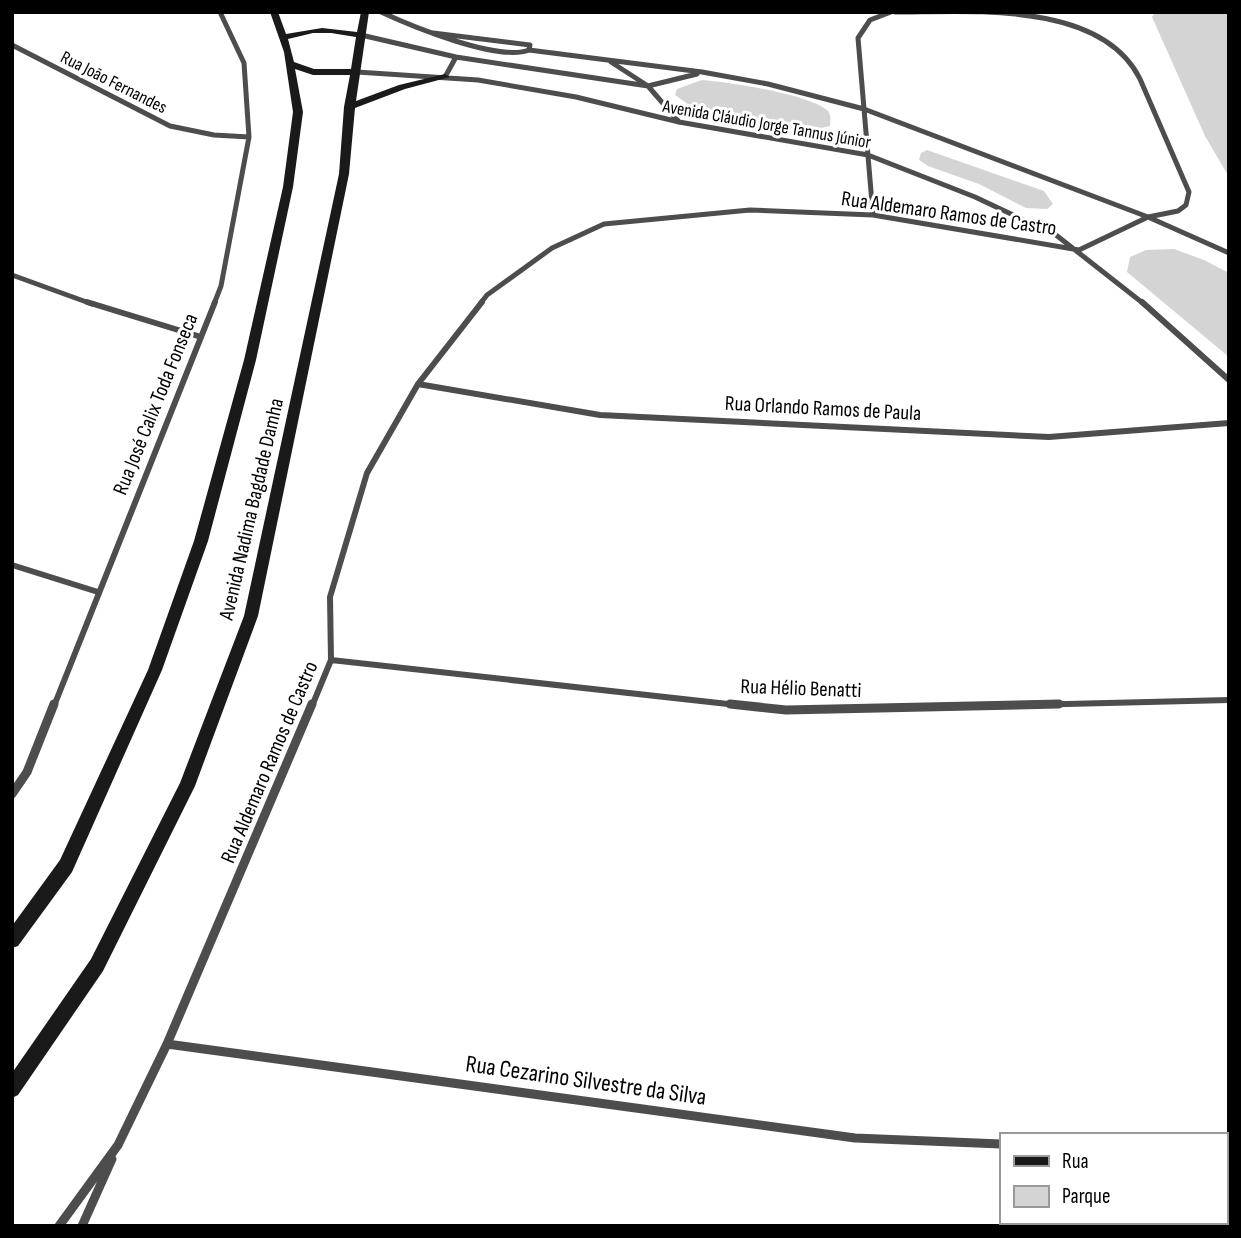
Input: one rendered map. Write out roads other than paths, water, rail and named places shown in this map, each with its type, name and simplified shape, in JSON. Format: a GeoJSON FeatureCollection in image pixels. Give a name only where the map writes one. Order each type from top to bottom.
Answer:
{"type":"FeatureCollection","features":[{"type":"Feature","properties":{"kind":"street","name":"Rua José Calix Toda Fonseca"},"geometry":{"type":"LineString","coordinates":[[12,794],[27,772],[221,286],[249,137],[244,63],[220,12]]}},
{"type":"Feature","properties":{"kind":"street","name":"Avenida Nadima Bagdade Damha"},"geometry":{"type":"LineString","coordinates":[[12,940],[66,866],[155,670],[201,541],[250,360],[288,187],[298,112],[284,37],[274,12]]}},
{"type":"Feature","properties":{"kind":"street","name":"Avenida Nadima Bagdade Damha"},"geometry":{"type":"LineString","coordinates":[[12,1089],[97,965],[187,786],[251,616],[344,174],[349,107],[365,12]]}},
{"type":"Feature","properties":{"kind":"street"},"geometry":{"type":"LineString","coordinates":[[381,12],[426,33],[496,50],[521,53],[529,50],[530,46],[516,42],[426,33]]}},
{"type":"Feature","properties":{"kind":"street"},"geometry":{"type":"LineString","coordinates":[[873,215],[858,38],[861,27],[877,16],[893,12],[1014,14],[1039,17],[1092,34],[1115,48],[1133,66],[1189,192],[1186,205],[1178,211],[1148,216],[1079,250]]}},
{"type":"Feature","properties":{"kind":"street"},"geometry":{"type":"LineString","coordinates":[[284,37],[304,30],[324,29],[456,57],[648,86],[702,72]]}},
{"type":"Feature","properties":{"kind":"street","name":"Rua João Fernandes"},"geometry":{"type":"LineString","coordinates":[[12,45],[170,126],[214,135],[249,137]]}},
{"type":"Feature","properties":{"kind":"street","name":"Avenida Cláudio Jorge Tannus Júnior"},"geometry":{"type":"LineString","coordinates":[[529,50],[702,72],[768,84],[864,109],[1148,216],[1229,253]]}},
{"type":"Feature","properties":{"kind":"street"},"geometry":{"type":"LineString","coordinates":[[349,107],[402,87],[445,77],[456,57]]}},
{"type":"Feature","properties":{"kind":"street"},"geometry":{"type":"LineString","coordinates":[[607,60],[648,86],[679,122]]}},
{"type":"Feature","properties":{"kind":"street"},"geometry":{"type":"LineString","coordinates":[[290,64],[313,72],[357,72]]}},
{"type":"Feature","properties":{"kind":"street","name":"Avenida Cláudio Jorge Tannus Júnior"},"geometry":{"type":"LineString","coordinates":[[357,72],[445,77],[576,97],[679,122],[868,155],[975,197],[1056,235],[1129,290],[1229,380]]}},
{"type":"Feature","properties":{"kind":"street","name":"Rua Aldemaro Ramos de Castro"},"geometry":{"type":"LineString","coordinates":[[59,1226],[118,1145],[167,1044],[331,660],[330,597],[368,473],[418,384],[487,295],[552,248],[604,224],[750,210],[873,215],[1079,250]]}},
{"type":"Feature","properties":{"kind":"street"},"geometry":{"type":"LineString","coordinates":[[12,275],[126,316],[201,337]]}},
{"type":"Feature","properties":{"kind":"street","name":"Rua Orlando Ramos de Paula"},"geometry":{"type":"LineString","coordinates":[[418,384],[600,415],[1049,437],[1229,423]]}},
{"type":"Feature","properties":{"kind":"street"},"geometry":{"type":"LineString","coordinates":[[12,565],[98,592]]}},
{"type":"Feature","properties":{"kind":"street","name":"Rua Hélio Benatti"},"geometry":{"type":"LineString","coordinates":[[331,660],[786,710],[1229,700]]}},
{"type":"Feature","properties":{"kind":"street","name":"Rua Cezarino Silvestre da Silva"},"geometry":{"type":"LineString","coordinates":[[167,1044],[855,1138],[1000,1144]]}},
{"type":"Feature","properties":{"kind":"street"},"geometry":{"type":"LineString","coordinates":[[82,1226],[118,1145]]}}]}
